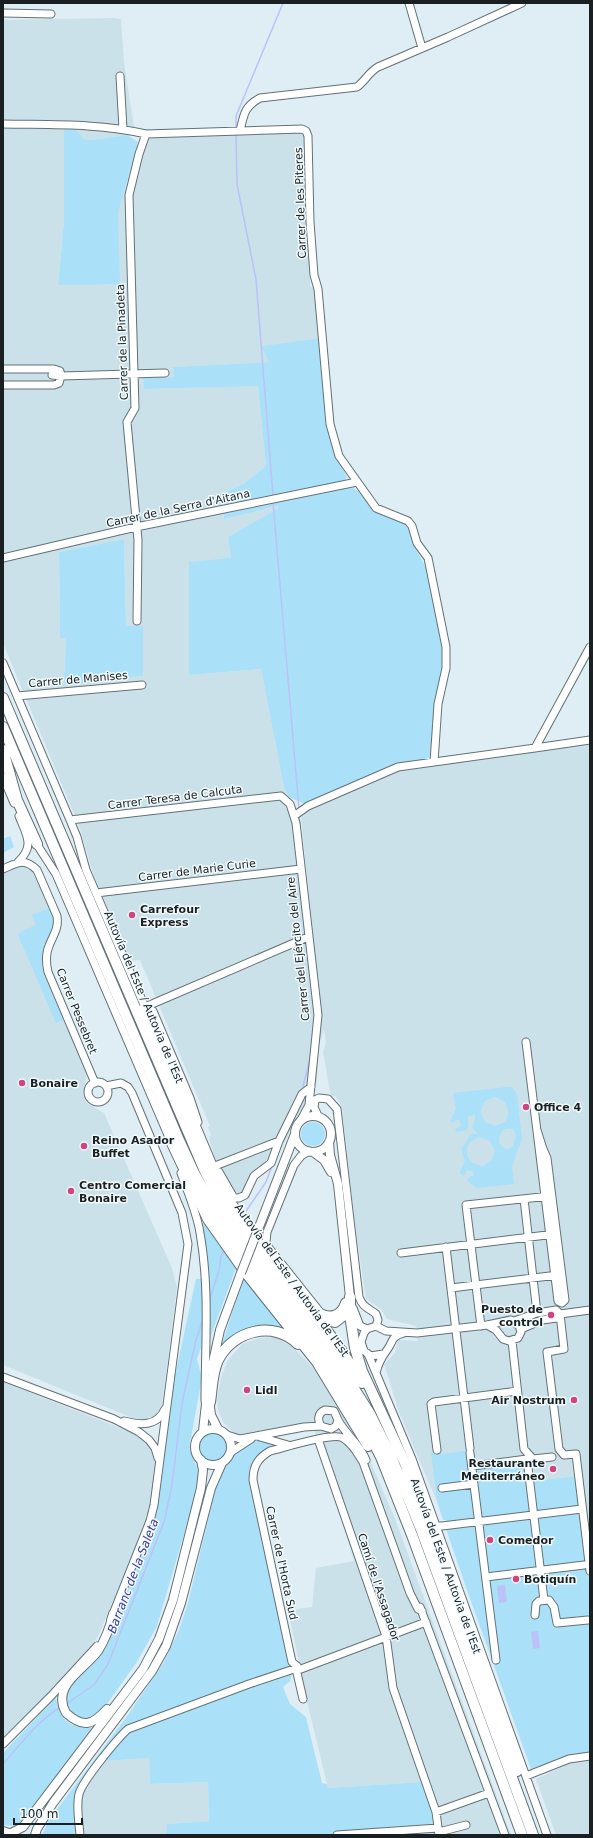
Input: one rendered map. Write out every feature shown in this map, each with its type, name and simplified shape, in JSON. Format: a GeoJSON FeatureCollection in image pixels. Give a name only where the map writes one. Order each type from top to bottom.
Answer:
{"type":"FeatureCollection","features":[{"type":"Feature","properties":{"kind":"highway","name":"Autovía del Este / Autovia de l'Est"},"geometry":{"type":"LineString","coordinates":[[3,698],[141,1008],[204,1169],[222,1208]]}},
{"type":"Feature","properties":{"kind":"highway","name":"Autovía del Este / Autovia de l'Est"},"geometry":{"type":"LineString","coordinates":[[3,727],[181,1145],[204,1194],[222,1208],[257,1249],[332,1354],[370,1414],[390,1454],[421,1529],[533,1835]]}},
{"type":"Feature","properties":{"kind":"highway"},"geometry":{"type":"LineString","coordinates":[[3,750],[17,800],[37,844]]}},
{"type":"Feature","properties":{"kind":"highway"},"geometry":{"type":"LineString","coordinates":[[141,1008],[151,1036],[201,1149],[218,1181],[222,1208],[246,1270],[307,1348],[345,1406],[383,1475],[410,1543],[424,1570]]}},
{"type":"Feature","properties":{"kind":"highway"},"geometry":{"type":"LineString","coordinates":[[170,1139],[222,1208]]}},
{"type":"Feature","properties":{"kind":"highway"},"geometry":{"type":"LineString","coordinates":[[257,1249],[284,1277],[319,1322],[356,1373],[387,1424]]}},
{"type":"Feature","properties":{"kind":"highway","name":"Autovía del Este / Autovia de l'Est"},"geometry":{"type":"LineString","coordinates":[[246,1270],[324,1359],[361,1418],[381,1457],[522,1835]]}},
{"type":"Feature","properties":{"kind":"highway"},"geometry":{"type":"LineString","coordinates":[[284,1277],[291,1282],[319,1317],[325,1320],[335,1322],[344,1315],[348,1297]]}},
{"type":"Feature","properties":{"kind":"highway"},"geometry":{"type":"LineString","coordinates":[[348,1297],[355,1348],[362,1371],[405,1464],[420,1501],[503,1730],[539,1835]]}},
{"type":"Feature","properties":{"kind":"highway"},"geometry":{"type":"LineString","coordinates":[[208,1404],[218,1360],[234,1341],[245,1334],[257,1331],[272,1330],[282,1333],[292,1338],[320,1368]]}},
{"type":"Feature","properties":{"kind":"main road"},"geometry":{"type":"LineString","coordinates":[[203,1431],[208,1404],[213,1357],[220,1330],[246,1270],[257,1232],[298,1124],[301,1120],[316,1116],[330,1126],[330,1155],[338,1184],[348,1297]]}},
{"type":"Feature","properties":{"kind":"main road"},"geometry":{"type":"LineString","coordinates":[[295,1134],[301,1147],[311,1152],[327,1164],[332,1177],[348,1297]]}},
{"type":"Feature","properties":{"kind":"main road"},"geometry":{"type":"LineString","coordinates":[[311,1152],[322,1149],[329,1142]]}},
{"type":"Feature","properties":{"kind":"main road"},"geometry":{"type":"LineString","coordinates":[[286,1158],[301,1147]]}},
{"type":"Feature","properties":{"kind":"main road"},"geometry":{"type":"LineString","coordinates":[[35,1835],[53,1803],[152,1671],[166,1646],[181,1602],[211,1488],[222,1463],[231,1452],[230,1440],[227,1435],[218,1429],[211,1416],[208,1404]]}},
{"type":"Feature","properties":{"kind":"main road"},"geometry":{"type":"LineString","coordinates":[[10,1833],[23,1827],[96,1732],[143,1669],[159,1638],[173,1600],[201,1488],[203,1470],[201,1460],[195,1450],[196,1439],[203,1431],[208,1429],[218,1429]]}},
{"type":"Feature","properties":{"kind":"main road"},"geometry":{"type":"LineString","coordinates":[[201,1460],[211,1465],[222,1463]]}},
{"type":"Feature","properties":{"kind":"main road"},"geometry":{"type":"LineString","coordinates":[[113,1614],[108,1630],[98,1651],[71,1677],[63,1688],[62,1703],[66,1713],[81,1723],[90,1723],[100,1717],[135,1672],[152,1644],[159,1638]]}},
{"type":"Feature","properties":{"kind":"street"},"geometry":{"type":"LineString","coordinates":[[409,3],[422,48]]}},
{"type":"Feature","properties":{"kind":"street"},"geometry":{"type":"LineString","coordinates":[[3,124],[85,125],[123,129],[146,134],[240,131],[246,109],[250,104],[260,98],[357,87],[363,83],[373,69],[522,3]]}},
{"type":"Feature","properties":{"kind":"street"},"geometry":{"type":"LineString","coordinates":[[3,13],[51,14]]}},
{"type":"Feature","properties":{"kind":"street"},"geometry":{"type":"LineString","coordinates":[[120,76],[123,129]]}},
{"type":"Feature","properties":{"kind":"street","name":"Carrer de les Piteres"},"geometry":{"type":"LineString","coordinates":[[240,131],[302,129],[306,131],[308,136],[310,222],[314,275],[318,289],[330,424],[339,456],[376,508],[408,521],[412,526],[417,543],[428,558],[446,647],[446,668],[438,704],[434,762]]}},
{"type":"Feature","properties":{"kind":"street","name":"Carrer de la Pinadeta"},"geometry":{"type":"LineString","coordinates":[[137,621],[138,540],[127,422],[135,408],[129,195],[139,154],[146,134]]}},
{"type":"Feature","properties":{"kind":"street"},"geometry":{"type":"LineString","coordinates":[[3,369],[54,369],[60,371],[61,376],[59,383],[54,385],[3,384]]}},
{"type":"Feature","properties":{"kind":"street"},"geometry":{"type":"LineString","coordinates":[[52,375],[165,373]]}},
{"type":"Feature","properties":{"kind":"street","name":"Carrer de la Serra d'Aitana"},"geometry":{"type":"LineString","coordinates":[[3,558],[136,527],[357,482]]}},
{"type":"Feature","properties":{"kind":"street"},"geometry":{"type":"LineString","coordinates":[[535,748],[590,647]]}},
{"type":"Feature","properties":{"kind":"street"},"geometry":{"type":"LineString","coordinates":[[3,663],[77,837],[86,870],[141,1008]]}},
{"type":"Feature","properties":{"kind":"street","name":"Carrer de Manises"},"geometry":{"type":"LineString","coordinates":[[17,696],[142,685]]}},
{"type":"Feature","properties":{"kind":"street"},"geometry":{"type":"LineString","coordinates":[[294,816],[308,806],[398,767],[590,740]]}},
{"type":"Feature","properties":{"kind":"street"},"geometry":{"type":"LineString","coordinates":[[3,777],[29,843],[27,854],[18,862],[3,869]]}},
{"type":"Feature","properties":{"kind":"street","name":"Carrer Teresa de Calcuta"},"geometry":{"type":"LineString","coordinates":[[70,820],[281,796]]}},
{"type":"Feature","properties":{"kind":"street","name":"Carrer del Ejército del Aire"},"geometry":{"type":"LineString","coordinates":[[281,796],[290,804],[294,816],[318,1015],[309,1105]]}},
{"type":"Feature","properties":{"kind":"street"},"geometry":{"type":"LineString","coordinates":[[22,822],[56,874],[170,1139],[197,1220],[204,1268],[207,1315],[206,1359],[208,1404]]}},
{"type":"Feature","properties":{"kind":"street","name":"Carrer Pessebret"},"geometry":{"type":"LineString","coordinates":[[18,862],[25,861],[32,865],[36,870],[57,916],[58,924],[56,932],[48,947],[46,960],[48,972],[95,1083]]}},
{"type":"Feature","properties":{"kind":"street","name":"Carrer de Marie Curie"},"geometry":{"type":"LineString","coordinates":[[96,893],[301,869]]}},
{"type":"Feature","properties":{"kind":"street"},"geometry":{"type":"LineString","coordinates":[[141,1008],[308,937]]}},
{"type":"Feature","properties":{"kind":"street"},"geometry":{"type":"LineString","coordinates":[[141,1008],[154,1011],[190,1098],[215,1166],[222,1208],[245,1195],[254,1176],[271,1163],[279,1141],[302,1094],[311,1087]]}},
{"type":"Feature","properties":{"kind":"street"},"geometry":{"type":"LineString","coordinates":[[452,1288],[558,1275],[544,1158],[537,1130],[526,1042]]}},
{"type":"Feature","properties":{"kind":"street"},"geometry":{"type":"LineString","coordinates":[[95,1083],[101,1083],[106,1086],[108,1092],[106,1099],[100,1102],[94,1101],[90,1098],[88,1093],[90,1087],[95,1083]]}},
{"type":"Feature","properties":{"kind":"street"},"geometry":{"type":"LineString","coordinates":[[3,1744],[102,1640],[150,1521],[154,1505],[188,1244],[182,1213],[132,1093],[128,1087],[121,1083],[106,1086]]}},
{"type":"Feature","properties":{"kind":"street"},"geometry":{"type":"LineString","coordinates":[[316,1116],[314,1107],[315,1100],[319,1098],[328,1099],[337,1108],[359,1297],[365,1308],[376,1314],[378,1320],[376,1326]]}},
{"type":"Feature","properties":{"kind":"street"},"geometry":{"type":"LineString","coordinates":[[301,1120],[309,1105],[316,1116]]}},
{"type":"Feature","properties":{"kind":"street"},"geometry":{"type":"LineString","coordinates":[[215,1166],[279,1141]]}},
{"type":"Feature","properties":{"kind":"street"},"geometry":{"type":"LineString","coordinates":[[311,1152],[301,1156],[294,1165],[269,1225],[266,1242],[269,1248],[320,1312],[328,1315],[339,1312],[348,1297]]}},
{"type":"Feature","properties":{"kind":"street"},"geometry":{"type":"LineString","coordinates":[[484,1326],[476,1285],[466,1205],[549,1196]]}},
{"type":"Feature","properties":{"kind":"street"},"geometry":{"type":"LineString","coordinates":[[524,1198],[533,1278],[539,1312],[542,1320]]}},
{"type":"Feature","properties":{"kind":"street"},"geometry":{"type":"LineString","coordinates":[[401,1253],[553,1234]]}},
{"type":"Feature","properties":{"kind":"street"},"geometry":{"type":"LineString","coordinates":[[446,1247],[496,1660]]}},
{"type":"Feature","properties":{"kind":"street"},"geometry":{"type":"LineString","coordinates":[[348,1297],[360,1326],[367,1329]]}},
{"type":"Feature","properties":{"kind":"street"},"geometry":{"type":"LineString","coordinates":[[486,1577],[588,1566],[584,1510],[576,1454],[564,1455],[559,1449],[547,1352],[564,1349],[560,1314],[556,1310],[539,1312],[514,1321],[417,1334],[386,1330],[376,1326],[367,1329],[361,1342],[362,1347],[368,1354],[421,1482],[547,1835]]}},
{"type":"Feature","properties":{"kind":"street"},"geometry":{"type":"LineString","coordinates":[[520,1329],[542,1320],[556,1318],[560,1314],[590,1310]]}},
{"type":"Feature","properties":{"kind":"street"},"geometry":{"type":"LineString","coordinates":[[499,1333],[500,1326],[505,1321]]}},
{"type":"Feature","properties":{"kind":"street"},"geometry":{"type":"LineString","coordinates":[[484,1326],[499,1333],[506,1340],[512,1341],[520,1336],[520,1326],[514,1321]]}},
{"type":"Feature","properties":{"kind":"street"},"geometry":{"type":"LineString","coordinates":[[386,1330],[390,1342]]}},
{"type":"Feature","properties":{"kind":"street"},"geometry":{"type":"LineString","coordinates":[[376,1373],[383,1354],[387,1351],[390,1342],[396,1335],[404,1333]]}},
{"type":"Feature","properties":{"kind":"street"},"geometry":{"type":"LineString","coordinates":[[512,1341],[524,1449],[534,1459],[552,1457]]}},
{"type":"Feature","properties":{"kind":"street"},"geometry":{"type":"LineString","coordinates":[[368,1354],[375,1356],[383,1354]]}},
{"type":"Feature","properties":{"kind":"street"},"geometry":{"type":"LineString","coordinates":[[3,1377],[114,1419],[138,1432],[149,1440],[156,1448],[159,1466]]}},
{"type":"Feature","properties":{"kind":"street"},"geometry":{"type":"LineString","coordinates":[[437,1450],[431,1404],[434,1402],[517,1392]]}},
{"type":"Feature","properties":{"kind":"street"},"geometry":{"type":"LineString","coordinates":[[114,1419],[137,1424],[148,1424],[163,1414],[167,1404]]}},
{"type":"Feature","properties":{"kind":"street"},"geometry":{"type":"LineString","coordinates":[[304,1427],[318,1417],[322,1411],[332,1410],[337,1414],[338,1420],[358,1445],[365,1457],[505,1835]]}},
{"type":"Feature","properties":{"kind":"street"},"geometry":{"type":"LineString","coordinates":[[318,1417],[321,1426]]}},
{"type":"Feature","properties":{"kind":"street"},"geometry":{"type":"LineString","coordinates":[[334,1428],[338,1420]]}},
{"type":"Feature","properties":{"kind":"street"},"geometry":{"type":"LineString","coordinates":[[227,1435],[240,1439],[304,1427],[321,1426],[327,1429],[334,1428],[348,1435],[358,1445]]}},
{"type":"Feature","properties":{"kind":"street"},"geometry":{"type":"LineString","coordinates":[[231,1452],[245,1442],[262,1436],[291,1446],[331,1436],[342,1437],[353,1446],[362,1462],[410,1593],[418,1609],[422,1611]]}},
{"type":"Feature","properties":{"kind":"street","name":"Camí de l'Assagador"},"geometry":{"type":"LineString","coordinates":[[318,1439],[386,1636],[393,1688],[436,1812],[439,1832]]}},
{"type":"Feature","properties":{"kind":"street","name":"Carrer de l'Horta Sud"},"geometry":{"type":"LineString","coordinates":[[291,1446],[270,1451],[256,1462],[253,1471],[253,1480],[303,1699]]}},
{"type":"Feature","properties":{"kind":"street"},"geometry":{"type":"LineString","coordinates":[[472,1466],[527,1459],[544,1600]]}},
{"type":"Feature","properties":{"kind":"street"},"geometry":{"type":"LineString","coordinates":[[421,1482],[429,1494],[439,1522],[446,1526]]}},
{"type":"Feature","properties":{"kind":"street"},"geometry":{"type":"LineString","coordinates":[[442,1488],[474,1484]]}},
{"type":"Feature","properties":{"kind":"street"},"geometry":{"type":"LineString","coordinates":[[584,1510],[590,1500]]}},
{"type":"Feature","properties":{"kind":"street"},"geometry":{"type":"LineString","coordinates":[[436,1526],[584,1510]]}},
{"type":"Feature","properties":{"kind":"street"},"geometry":{"type":"LineString","coordinates":[[446,1526],[443,1533],[456,1581]]}},
{"type":"Feature","properties":{"kind":"street"},"geometry":{"type":"LineString","coordinates":[[535,1615],[536,1604],[539,1601],[549,1600],[552,1602],[558,1623],[588,1620]]}},
{"type":"Feature","properties":{"kind":"street"},"geometry":{"type":"LineString","coordinates":[[80,1835],[79,1794],[88,1778],[120,1736],[128,1729],[174,1711],[426,1622]]}},
{"type":"Feature","properties":{"kind":"street"},"geometry":{"type":"LineString","coordinates":[[526,1776],[569,1759],[590,1756]]}},
{"type":"Feature","properties":{"kind":"street"},"geometry":{"type":"LineString","coordinates":[[436,1812],[489,1793]]}},
{"type":"Feature","properties":{"kind":"street"},"geometry":{"type":"LineString","coordinates":[[536,1804],[550,1835]]}},
{"type":"Feature","properties":{"kind":"street"},"geometry":{"type":"LineString","coordinates":[[337,1835],[439,1832],[466,1825]]}},
{"type":"Feature","properties":{"kind":"shaded area"},"geometry":{"type":"Polygon","coordinates":[[[121,19],[124,63],[134,127],[128,137],[127,135],[91,140],[84,139],[79,135],[64,221],[58,284],[118,264],[118,214],[143,129],[304,127],[310,287],[315,287],[321,338],[262,346],[270,362],[173,367],[175,377],[143,378],[144,389],[258,385],[266,466],[243,484],[215,497],[224,518],[278,506],[279,509],[228,537],[231,558],[189,675],[261,669],[284,788],[300,821],[314,943],[301,820],[302,813],[399,770],[590,742],[590,1589],[576,1476],[532,1481],[476,1463],[474,1449],[441,1454],[432,1452],[437,1502],[399,1412],[384,1364],[395,1353],[398,1340],[418,1341],[416,1326],[387,1319],[381,1309],[366,1299],[355,1226],[342,1109],[335,1096],[331,1097],[323,1052],[326,1042],[324,1029],[318,1049],[317,1081],[279,1153],[251,1175],[243,1194],[240,1196],[235,1195],[216,1163],[209,1137],[211,1135],[208,1127],[210,1126],[140,960],[128,961],[100,897],[79,826],[3,643],[3,20],[121,19]],[[124,539],[59,552],[60,638],[66,638],[64,684],[126,679],[143,626],[126,626],[124,539]]]}},
{"type":"Feature","properties":{"kind":"shaded area"},"geometry":{"type":"Polygon","coordinates":[[[68,128],[75,129],[84,139],[91,140],[127,135],[138,142],[118,214],[120,284],[58,285],[64,221],[64,130],[68,128]]]}},
{"type":"Feature","properties":{"kind":"shaded area"},"geometry":{"type":"Polygon","coordinates":[[[321,338],[336,457],[347,477],[345,481],[227,507],[215,507],[215,497],[243,484],[266,466],[258,386],[144,389],[143,378],[174,377],[173,367],[269,362],[261,346],[321,338]]]}},
{"type":"Feature","properties":{"kind":"shaded area"},"geometry":{"type":"Polygon","coordinates":[[[351,487],[358,491],[381,515],[405,523],[409,528],[413,543],[426,568],[444,652],[444,669],[430,757],[307,805],[289,797],[284,788],[261,669],[189,675],[189,562],[231,558],[228,537],[279,508],[277,506],[224,519],[223,512],[351,487]]]}},
{"type":"Feature","properties":{"kind":"shaded area"},"geometry":{"type":"Polygon","coordinates":[[[124,539],[126,626],[143,626],[143,676],[127,677],[126,679],[64,684],[66,638],[60,638],[59,552],[124,539]]]}},
{"type":"Feature","properties":{"kind":"shaded area"},"geometry":{"type":"Polygon","coordinates":[[[10,836],[14,847],[3,853],[3,839],[10,836]]]}},
{"type":"Feature","properties":{"kind":"shaded area","name":"Centro Comercial Bonaire"},"geometry":{"type":"Polygon","coordinates":[[[24,863],[34,868],[54,915],[56,923],[45,970],[87,1074],[83,1095],[87,1103],[104,1113],[172,1268],[177,1287],[162,1404],[156,1415],[140,1421],[3,1365],[3,872],[24,863]]]}},
{"type":"Feature","properties":{"kind":"shaded area"},"geometry":{"type":"Polygon","coordinates":[[[50,908],[53,923],[52,930],[44,949],[42,965],[48,985],[64,1020],[56,1023],[18,935],[20,932],[36,925],[32,915],[50,908]]]}},
{"type":"Feature","properties":{"kind":"shaded area"},"geometry":{"type":"Polygon","coordinates":[[[512,1087],[517,1094],[522,1139],[512,1166],[514,1184],[477,1188],[467,1181],[468,1178],[474,1175],[472,1171],[467,1170],[464,1176],[459,1173],[465,1162],[461,1149],[470,1134],[478,1134],[472,1127],[475,1121],[475,1115],[468,1116],[469,1126],[465,1131],[456,1132],[455,1129],[462,1125],[458,1119],[452,1123],[450,1121],[456,1109],[453,1093],[512,1087]],[[495,1097],[485,1101],[480,1112],[485,1122],[495,1126],[505,1122],[509,1113],[505,1102],[495,1097]],[[506,1129],[499,1137],[501,1145],[507,1149],[513,1147],[516,1135],[513,1129],[506,1129]],[[479,1137],[468,1146],[467,1155],[472,1163],[483,1166],[492,1160],[495,1150],[489,1140],[479,1137]]]}},
{"type":"Feature","properties":{"kind":"shaded area"},"geometry":{"type":"Polygon","coordinates":[[[313,1122],[321,1126],[325,1134],[321,1142],[313,1146],[305,1142],[301,1134],[305,1126],[313,1122]]]}},
{"type":"Feature","properties":{"kind":"shaded area"},"geometry":{"type":"Polygon","coordinates":[[[206,1222],[236,1268],[210,1338],[202,1345],[197,1359],[202,1378],[190,1443],[190,1451],[197,1467],[199,1483],[157,1626],[137,1662],[102,1711],[93,1719],[80,1720],[67,1710],[64,1696],[116,1619],[149,1536],[156,1513],[170,1398],[196,1279],[201,1279],[207,1274],[203,1224],[206,1222]]]}},
{"type":"Feature","properties":{"kind":"shaded area"},"geometry":{"type":"Polygon","coordinates":[[[244,1277],[290,1333],[270,1328],[219,1353],[244,1277]]]}},
{"type":"Feature","properties":{"kind":"shaded area"},"geometry":{"type":"Polygon","coordinates":[[[277,1337],[287,1341],[320,1375],[361,1440],[394,1516],[511,1835],[313,1835],[428,1827],[422,1782],[328,1788],[301,1677],[288,1610],[312,1607],[316,1568],[354,1561],[312,1423],[236,1435],[223,1422],[218,1410],[217,1399],[221,1377],[228,1360],[242,1344],[259,1338],[277,1337]]]}},
{"type":"Feature","properties":{"kind":"shaded area"},"geometry":{"type":"Polygon","coordinates":[[[3,1382],[133,1433],[151,1446],[157,1460],[150,1512],[99,1634],[89,1651],[3,1740],[3,1382]]]}},
{"type":"Feature","properties":{"kind":"shaded area"},"geometry":{"type":"Polygon","coordinates":[[[213,1432],[224,1436],[228,1447],[224,1458],[213,1462],[202,1458],[198,1447],[202,1436],[213,1432]]]}},
{"type":"Feature","properties":{"kind":"shaded area"},"geometry":{"type":"Polygon","coordinates":[[[259,1440],[281,1447],[271,1449],[249,1479],[289,1667],[122,1730],[81,1785],[77,1835],[42,1835],[49,1820],[128,1715],[164,1662],[179,1630],[188,1603],[216,1486],[227,1464],[237,1451],[251,1442],[259,1440]]]}},
{"type":"Feature","properties":{"kind":"shaded area"},"geometry":{"type":"Polygon","coordinates":[[[474,1449],[476,1462],[529,1456],[532,1481],[576,1476],[590,1589],[590,1753],[569,1755],[531,1769],[447,1532],[446,1520],[443,1520],[437,1502],[431,1452],[441,1451],[441,1454],[474,1449]]]}},
{"type":"Feature","properties":{"kind":"shaded area"},"geometry":{"type":"Polygon","coordinates":[[[505,1585],[507,1602],[499,1603],[497,1586],[505,1585]]]}},
{"type":"Feature","properties":{"kind":"shaded area"},"geometry":{"type":"Polygon","coordinates":[[[538,1631],[540,1648],[533,1649],[531,1632],[538,1631]]]}},
{"type":"Feature","properties":{"kind":"shaded area"},"geometry":{"type":"Polygon","coordinates":[[[280,1675],[292,1675],[290,1681],[283,1687],[290,1704],[306,1717],[322,1783],[327,1784],[328,1788],[422,1782],[434,1819],[428,1827],[313,1835],[167,1835],[167,1824],[209,1821],[208,1782],[150,1784],[149,1758],[104,1761],[124,1736],[130,1731],[280,1675]]]}},
{"type":"Feature","properties":{"kind":"shaded area"},"geometry":{"type":"Polygon","coordinates":[[[56,1697],[60,1712],[63,1718],[68,1722],[79,1727],[94,1727],[22,1822],[16,1826],[3,1825],[3,1753],[56,1697]]]}},
{"type":"Feature","properties":{"kind":"shaded area"},"geometry":{"type":"Polygon","coordinates":[[[590,1753],[590,1835],[556,1835],[536,1779],[570,1763],[569,1755],[590,1753]]]}},
{"type":"Feature","properties":{"kind":"shaded area"},"geometry":{"type":"Polygon","coordinates":[[[149,1758],[150,1784],[208,1782],[209,1821],[167,1824],[167,1835],[83,1835],[82,1796],[104,1761],[149,1758]]]}},
{"type":"Feature","properties":{"kind":"waterway"},"geometry":{"type":"LineString","coordinates":[[236,128],[236,116],[283,3]]}},
{"type":"Feature","properties":{"kind":"waterway"},"geometry":{"type":"LineString","coordinates":[[236,134],[237,184],[256,279],[273,496]]}},
{"type":"Feature","properties":{"kind":"waterway"},"geometry":{"type":"LineString","coordinates":[[273,502],[299,809]]}},
{"type":"Feature","properties":{"kind":"waterway"},"geometry":{"type":"LineString","coordinates":[[299,815],[301,839]]}},
{"type":"Feature","properties":{"kind":"waterway"},"geometry":{"type":"LineString","coordinates":[[302,1090],[310,1059]]}},
{"type":"Feature","properties":{"kind":"waterway"},"geometry":{"type":"LineString","coordinates":[[244,1214],[266,1182],[272,1166]]}},
{"type":"Feature","properties":{"kind":"waterway","name":"Barranc de la Saleta"},"geometry":{"type":"LineString","coordinates":[[209,1301],[219,1271],[221,1256],[225,1249]]}},
{"type":"Feature","properties":{"kind":"waterway","name":"Barranc de la Saleta"},"geometry":{"type":"LineString","coordinates":[[66,1704],[94,1685],[108,1664],[164,1522],[172,1485],[182,1403],[196,1340],[203,1319]]}},
{"type":"Feature","properties":{"kind":"waterway","name":"Barranc de la Saleta"},"geometry":{"type":"LineString","coordinates":[[3,1764],[37,1725],[61,1707]]}},
{"type":"Feature","properties":{"kind":"place","name":"Carrefour Express"},"geometry":{"type":"Point","coordinates":[132,915]}},
{"type":"Feature","properties":{"kind":"place","name":"Bonaire"},"geometry":{"type":"Point","coordinates":[22,1083]}},
{"type":"Feature","properties":{"kind":"place","name":"Office 4"},"geometry":{"type":"Point","coordinates":[526,1107]}},
{"type":"Feature","properties":{"kind":"place","name":"Reino Asador Buffet"},"geometry":{"type":"Point","coordinates":[84,1146]}},
{"type":"Feature","properties":{"kind":"place","name":"Centro Comercial Bonaire"},"geometry":{"type":"Point","coordinates":[71,1191]}},
{"type":"Feature","properties":{"kind":"place","name":"Puesto de control"},"geometry":{"type":"Point","coordinates":[551,1315]}},
{"type":"Feature","properties":{"kind":"place","name":"Lidl"},"geometry":{"type":"Point","coordinates":[247,1390]}},
{"type":"Feature","properties":{"kind":"place","name":"Air Nostrum"},"geometry":{"type":"Point","coordinates":[574,1400]}},
{"type":"Feature","properties":{"kind":"place","name":"Restaurante Mediterráneo"},"geometry":{"type":"Point","coordinates":[553,1469]}},
{"type":"Feature","properties":{"kind":"place","name":"Comedor"},"geometry":{"type":"Point","coordinates":[490,1540]}},
{"type":"Feature","properties":{"kind":"place","name":"Botiquín"},"geometry":{"type":"Point","coordinates":[516,1579]}}]}
